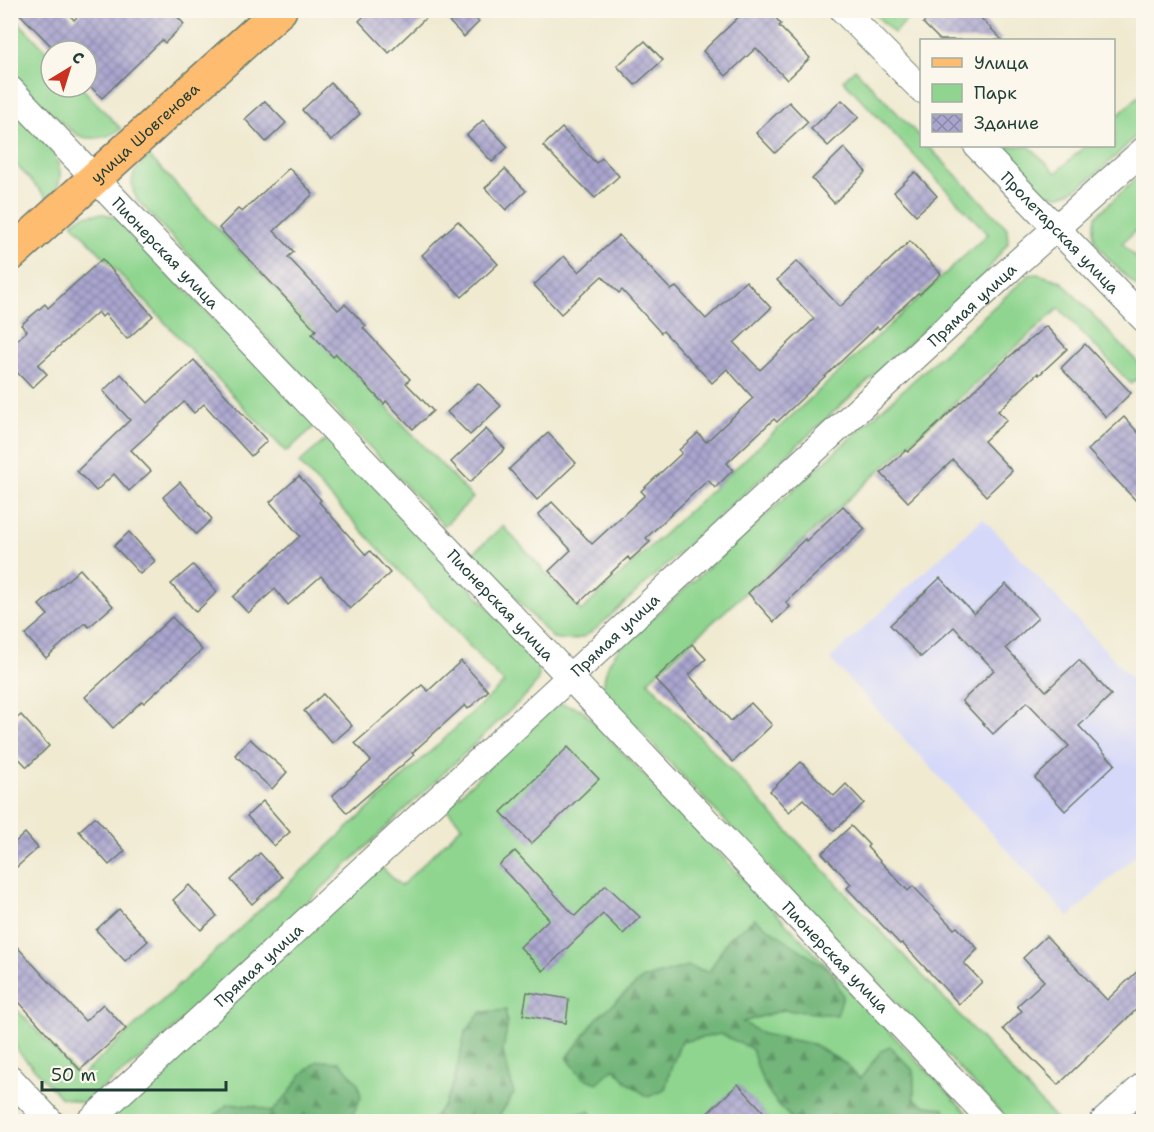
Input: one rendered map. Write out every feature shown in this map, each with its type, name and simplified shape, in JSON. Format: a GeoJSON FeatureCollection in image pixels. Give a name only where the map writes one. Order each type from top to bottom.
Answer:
{"type":"FeatureCollection","features":[{"type":"Feature","properties":{"kind":"main road","name":"улица Шовгенова"},"geometry":{"type":"LineString","coordinates":[[10,255],[280,10]]}},
{"type":"Feature","properties":{"kind":"street"},"geometry":{"type":"LineString","coordinates":[[843,10],[920,89]]}},
{"type":"Feature","properties":{"kind":"street","name":"Пионерская улица"},"geometry":{"type":"LineString","coordinates":[[10,89],[993,1122]]}},
{"type":"Feature","properties":{"kind":"street","name":"Пролетарская улица"},"geometry":{"type":"LineString","coordinates":[[978,147],[1143,320]]}},
{"type":"Feature","properties":{"kind":"street","name":"Прямая улица"},"geometry":{"type":"LineString","coordinates":[[89,1122],[1143,150]]}},
{"type":"Feature","properties":{"kind":"street"},"geometry":{"type":"LineString","coordinates":[[10,1078],[51,1122]]}},
{"type":"Feature","properties":{"kind":"street"},"geometry":{"type":"LineString","coordinates":[[1103,1122],[1143,1085]]}},
{"type":"Feature","properties":{"kind":"shaded area"},"geometry":{"type":"Polygon","coordinates":[[[983,518],[1143,691],[1143,848],[1069,917],[830,659],[983,518]]]}},
{"type":"Feature","properties":{"kind":"green space"},"geometry":{"type":"Polygon","coordinates":[[[872,11],[900,11],[908,19],[894,33],[872,11]]]}},
{"type":"Feature","properties":{"kind":"green space"},"geometry":{"type":"Polygon","coordinates":[[[10,13],[39,43],[39,99],[92,99],[121,129],[101,137],[80,136],[64,125],[11,70],[10,13]]]}},
{"type":"Feature","properties":{"kind":"green space"},"geometry":{"type":"Polygon","coordinates":[[[855,69],[920,137],[920,147],[929,147],[1007,228],[1008,243],[984,275],[597,628],[576,639],[553,638],[473,553],[503,526],[581,611],[988,234],[843,80],[855,69]]]}},
{"type":"Feature","properties":{"kind":"green space"},"geometry":{"type":"Polygon","coordinates":[[[1143,92],[1143,129],[1081,186],[1060,195],[1042,191],[1000,147],[1030,147],[1056,173],[1084,147],[1115,147],[1115,118],[1143,92]]]}},
{"type":"Feature","properties":{"kind":"green space"},"geometry":{"type":"Polygon","coordinates":[[[11,105],[36,131],[58,162],[60,173],[58,185],[47,198],[11,159],[11,105]]]}},
{"type":"Feature","properties":{"kind":"green space"},"geometry":{"type":"Polygon","coordinates":[[[149,156],[473,498],[444,526],[137,200],[132,187],[133,176],[149,156]]]}},
{"type":"Feature","properties":{"kind":"green space"},"geometry":{"type":"Polygon","coordinates":[[[1143,172],[1143,224],[1122,243],[1143,266],[1143,293],[1098,246],[1094,231],[1096,216],[1143,172]]]}},
{"type":"Feature","properties":{"kind":"green space"},"geometry":{"type":"Polygon","coordinates":[[[105,214],[116,218],[316,425],[286,452],[72,223],[83,216],[105,214]]]}},
{"type":"Feature","properties":{"kind":"green space"},"geometry":{"type":"Polygon","coordinates":[[[1037,274],[1061,281],[1143,368],[1143,373],[1131,384],[1059,308],[648,681],[1058,1121],[1009,1121],[603,692],[607,669],[618,650],[1029,275],[1037,274]]]}},
{"type":"Feature","properties":{"kind":"green space"},"geometry":{"type":"Polygon","coordinates":[[[330,436],[535,658],[539,671],[537,682],[521,700],[150,1051],[83,1103],[60,1097],[18,1051],[11,1032],[10,1002],[80,1077],[504,683],[299,463],[330,436]]]}},
{"type":"Feature","properties":{"kind":"green space"},"geometry":{"type":"Polygon","coordinates":[[[563,704],[581,709],[975,1121],[109,1122],[119,1109],[377,863],[401,886],[462,826],[446,808],[551,708],[563,704]]]}},
{"type":"Feature","properties":{"kind":"green space"},"geometry":{"type":"Polygon","coordinates":[[[755,919],[831,971],[843,996],[837,1015],[783,1010],[743,1022],[762,1034],[813,1044],[846,1064],[860,1079],[881,1051],[890,1047],[914,1071],[914,1099],[926,1106],[944,1108],[947,1121],[794,1121],[767,1089],[752,1049],[721,1034],[681,1042],[665,1090],[648,1097],[627,1082],[614,1068],[597,1083],[582,1077],[567,1058],[598,1017],[642,979],[688,966],[709,972],[729,937],[755,919]]]}},
{"type":"Feature","properties":{"kind":"green space"},"geometry":{"type":"Polygon","coordinates":[[[506,1010],[507,1027],[503,1052],[514,1093],[496,1121],[430,1121],[444,1105],[454,1082],[465,1033],[481,1012],[506,1010]]]}},
{"type":"Feature","properties":{"kind":"green space"},"geometry":{"type":"Polygon","coordinates":[[[318,1061],[340,1062],[358,1083],[361,1097],[350,1121],[208,1121],[228,1104],[255,1106],[272,1112],[302,1074],[318,1061]]]}},
{"type":"Feature","properties":{"kind":"green space"},"geometry":{"type":"Polygon","coordinates":[[[1143,1104],[1143,1121],[1124,1121],[1143,1104]]]}},
{"type":"Feature","properties":{"kind":"green space"},"geometry":{"type":"Polygon","coordinates":[[[590,1111],[597,1121],[565,1121],[571,1115],[590,1111]]]}},
{"type":"Feature","properties":{"kind":"building"},"geometry":{"type":"Polygon","coordinates":[[[16,10],[65,10],[74,20],[84,10],[171,10],[184,24],[165,43],[162,40],[102,98],[99,95],[99,39],[44,39],[16,10]]]}},
{"type":"Feature","properties":{"kind":"building"},"geometry":{"type":"Polygon","coordinates":[[[370,10],[434,10],[389,53],[359,21],[370,10]]]}},
{"type":"Feature","properties":{"kind":"building"},"geometry":{"type":"Polygon","coordinates":[[[438,10],[468,10],[479,22],[464,37],[438,10]]]}},
{"type":"Feature","properties":{"kind":"building"},"geometry":{"type":"Polygon","coordinates":[[[746,10],[769,10],[781,24],[779,26],[810,58],[787,80],[756,48],[726,76],[703,51],[746,10]]]}},
{"type":"Feature","properties":{"kind":"building"},"geometry":{"type":"Polygon","coordinates":[[[937,10],[973,10],[1001,39],[939,39],[923,23],[937,10]]]}},
{"type":"Feature","properties":{"kind":"building"},"geometry":{"type":"Polygon","coordinates":[[[645,41],[663,60],[635,85],[617,66],[645,41]]]}},
{"type":"Feature","properties":{"kind":"building"},"geometry":{"type":"Polygon","coordinates":[[[331,83],[360,114],[331,141],[302,110],[331,83]]]}},
{"type":"Feature","properties":{"kind":"building"},"geometry":{"type":"Polygon","coordinates":[[[842,100],[859,117],[828,146],[811,129],[842,100]]]}},
{"type":"Feature","properties":{"kind":"building"},"geometry":{"type":"Polygon","coordinates":[[[265,101],[286,123],[266,142],[245,119],[265,101]]]}},
{"type":"Feature","properties":{"kind":"building"},"geometry":{"type":"Polygon","coordinates":[[[789,102],[808,122],[775,153],[756,133],[789,102]]]}},
{"type":"Feature","properties":{"kind":"building"},"geometry":{"type":"Polygon","coordinates":[[[483,120],[508,147],[492,162],[467,135],[483,120]]]}},
{"type":"Feature","properties":{"kind":"building"},"geometry":{"type":"Polygon","coordinates":[[[562,128],[596,163],[602,158],[619,176],[595,198],[543,146],[562,128]]]}},
{"type":"Feature","properties":{"kind":"building"},"geometry":{"type":"Polygon","coordinates":[[[844,148],[866,172],[834,203],[812,179],[844,148]]]}},
{"type":"Feature","properties":{"kind":"building"},"geometry":{"type":"Polygon","coordinates":[[[289,168],[313,194],[274,231],[294,252],[288,257],[338,310],[345,304],[366,326],[363,328],[410,379],[406,383],[433,411],[413,429],[386,401],[384,404],[336,354],[333,357],[312,334],[316,330],[219,228],[238,209],[242,212],[289,168]]]}},
{"type":"Feature","properties":{"kind":"building"},"geometry":{"type":"Polygon","coordinates":[[[505,169],[526,191],[506,210],[485,188],[505,169]]]}},
{"type":"Feature","properties":{"kind":"building"},"geometry":{"type":"Polygon","coordinates":[[[915,172],[937,196],[916,215],[894,192],[915,172]]]}},
{"type":"Feature","properties":{"kind":"building"},"geometry":{"type":"Polygon","coordinates":[[[458,221],[498,264],[462,297],[422,255],[458,221]]]}},
{"type":"Feature","properties":{"kind":"building"},"geometry":{"type":"Polygon","coordinates":[[[619,235],[671,290],[676,287],[706,319],[746,281],[771,308],[734,343],[760,370],[814,319],[777,280],[797,261],[840,307],[910,241],[941,274],[879,329],[877,327],[777,422],[774,419],[727,463],[733,470],[715,488],[708,480],[646,538],[650,542],[630,560],[628,557],[579,603],[549,571],[571,550],[538,515],[552,502],[592,544],[645,495],[641,491],[682,453],[679,450],[698,433],[706,442],[753,398],[727,369],[712,383],[663,331],[661,333],[622,290],[619,293],[602,276],[561,314],[534,285],[564,256],[579,272],[619,235]]]}},
{"type":"Feature","properties":{"kind":"building"},"geometry":{"type":"Polygon","coordinates":[[[102,259],[153,316],[127,339],[105,314],[102,317],[98,312],[38,365],[47,374],[32,388],[10,365],[10,346],[27,331],[21,325],[45,304],[48,308],[102,259]]]}},
{"type":"Feature","properties":{"kind":"building"},"geometry":{"type":"Polygon","coordinates":[[[1046,326],[1067,349],[998,411],[1007,420],[984,441],[1012,471],[986,496],[953,460],[908,502],[881,473],[906,450],[908,452],[1009,357],[1046,326]]]}},
{"type":"Feature","properties":{"kind":"building"},"geometry":{"type":"Polygon","coordinates":[[[1085,344],[1131,393],[1106,417],[1061,368],[1085,344]]]}},
{"type":"Feature","properties":{"kind":"building"},"geometry":{"type":"Polygon","coordinates":[[[194,360],[267,441],[251,456],[204,404],[194,413],[184,402],[131,450],[151,471],[129,491],[114,474],[96,491],[77,471],[130,420],[103,391],[121,374],[148,403],[194,360]]]}},
{"type":"Feature","properties":{"kind":"building"},"geometry":{"type":"Polygon","coordinates":[[[478,383],[501,406],[470,435],[447,412],[478,383]]]}},
{"type":"Feature","properties":{"kind":"building"},"geometry":{"type":"Polygon","coordinates":[[[1124,417],[1143,438],[1143,508],[1088,450],[1124,417]]]}},
{"type":"Feature","properties":{"kind":"building"},"geometry":{"type":"Polygon","coordinates":[[[486,429],[505,449],[470,482],[451,462],[486,429]]]}},
{"type":"Feature","properties":{"kind":"building"},"geometry":{"type":"Polygon","coordinates":[[[548,433],[576,463],[537,500],[509,469],[548,433]]]}},
{"type":"Feature","properties":{"kind":"building"},"geometry":{"type":"Polygon","coordinates":[[[299,476],[366,555],[370,551],[390,573],[350,609],[321,576],[288,605],[275,589],[248,613],[233,597],[300,536],[270,502],[299,476]]]}},
{"type":"Feature","properties":{"kind":"building"},"geometry":{"type":"Polygon","coordinates":[[[180,482],[212,519],[196,534],[163,497],[180,482]]]}},
{"type":"Feature","properties":{"kind":"building"},"geometry":{"type":"Polygon","coordinates":[[[843,506],[865,529],[786,602],[790,607],[774,622],[748,593],[843,506]]]}},
{"type":"Feature","properties":{"kind":"building"},"geometry":{"type":"Polygon","coordinates":[[[129,532],[155,561],[140,574],[114,546],[129,532]]]}},
{"type":"Feature","properties":{"kind":"building"},"geometry":{"type":"Polygon","coordinates":[[[193,565],[217,592],[196,612],[171,584],[193,565]]]}},
{"type":"Feature","properties":{"kind":"building"},"geometry":{"type":"Polygon","coordinates":[[[80,569],[113,606],[89,627],[85,623],[46,658],[25,635],[48,615],[39,605],[80,569]]]}},
{"type":"Feature","properties":{"kind":"building"},"geometry":{"type":"Polygon","coordinates":[[[940,578],[974,614],[1006,584],[1038,618],[1006,648],[1046,691],[1079,660],[1111,695],[1079,726],[1115,764],[1065,811],[1035,778],[1069,746],[1027,702],[993,734],[962,701],[994,670],[954,627],[921,657],[890,625],[940,578]]]}},
{"type":"Feature","properties":{"kind":"building"},"geometry":{"type":"Polygon","coordinates":[[[172,617],[202,650],[113,728],[85,697],[172,617]]]}},
{"type":"Feature","properties":{"kind":"building"},"geometry":{"type":"Polygon","coordinates":[[[692,644],[706,659],[689,675],[731,721],[751,703],[772,725],[733,762],[655,679],[692,644]]]}},
{"type":"Feature","properties":{"kind":"building"},"geometry":{"type":"Polygon","coordinates":[[[461,661],[488,691],[468,709],[465,705],[412,753],[414,755],[347,813],[332,796],[371,761],[355,743],[422,685],[428,691],[461,661]]]}},
{"type":"Feature","properties":{"kind":"building"},"geometry":{"type":"Polygon","coordinates":[[[323,694],[352,726],[332,743],[304,711],[323,694]]]}},
{"type":"Feature","properties":{"kind":"building"},"geometry":{"type":"Polygon","coordinates":[[[21,715],[49,746],[27,767],[10,749],[10,724],[21,715]]]}},
{"type":"Feature","properties":{"kind":"building"},"geometry":{"type":"Polygon","coordinates":[[[250,739],[287,772],[272,789],[235,755],[250,739]]]}},
{"type":"Feature","properties":{"kind":"building"},"geometry":{"type":"Polygon","coordinates":[[[568,747],[599,779],[531,844],[501,812],[568,747]]]}},
{"type":"Feature","properties":{"kind":"building"},"geometry":{"type":"Polygon","coordinates":[[[801,762],[834,796],[846,784],[864,803],[834,831],[803,799],[789,812],[770,791],[801,762]]]}},
{"type":"Feature","properties":{"kind":"building"},"geometry":{"type":"Polygon","coordinates":[[[263,801],[290,832],[274,846],[247,816],[263,801]]]}},
{"type":"Feature","properties":{"kind":"building"},"geometry":{"type":"Polygon","coordinates":[[[95,817],[125,851],[109,865],[79,831],[95,817]]]}},
{"type":"Feature","properties":{"kind":"building"},"geometry":{"type":"Polygon","coordinates":[[[851,826],[869,845],[867,847],[908,891],[913,886],[954,929],[957,927],[978,949],[964,963],[982,982],[959,1004],[847,888],[851,884],[822,853],[851,826]]]}},
{"type":"Feature","properties":{"kind":"building"},"geometry":{"type":"Polygon","coordinates":[[[25,833],[38,848],[10,873],[10,847],[25,833]]]}},
{"type":"Feature","properties":{"kind":"building"},"geometry":{"type":"Polygon","coordinates":[[[515,851],[575,916],[606,885],[640,917],[623,934],[603,914],[543,971],[520,947],[549,919],[499,865],[515,851]]]}},
{"type":"Feature","properties":{"kind":"building"},"geometry":{"type":"Polygon","coordinates":[[[260,853],[282,877],[252,904],[231,880],[260,853]]]}},
{"type":"Feature","properties":{"kind":"building"},"geometry":{"type":"Polygon","coordinates":[[[189,885],[217,916],[201,930],[173,900],[189,885]]]}},
{"type":"Feature","properties":{"kind":"building"},"geometry":{"type":"Polygon","coordinates":[[[119,909],[148,941],[125,961],[96,930],[119,909]]]}},
{"type":"Feature","properties":{"kind":"building"},"geometry":{"type":"Polygon","coordinates":[[[1046,936],[1107,1000],[1143,966],[1143,1003],[1058,1085],[1003,1029],[1022,1011],[1017,1006],[1044,981],[1023,958],[1046,936]]]}},
{"type":"Feature","properties":{"kind":"building"},"geometry":{"type":"Polygon","coordinates":[[[10,939],[85,1021],[103,1004],[126,1029],[80,1070],[10,992],[10,939]]]}},
{"type":"Feature","properties":{"kind":"building"},"geometry":{"type":"Polygon","coordinates":[[[527,992],[569,999],[566,1023],[523,1015],[527,992]]]}},
{"type":"Feature","properties":{"kind":"building"},"geometry":{"type":"Polygon","coordinates":[[[738,1084],[773,1122],[698,1122],[738,1084]]]}}]}
